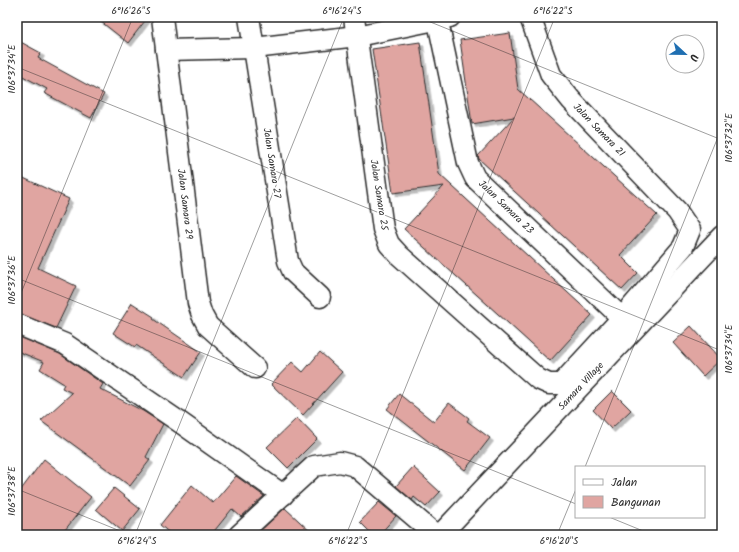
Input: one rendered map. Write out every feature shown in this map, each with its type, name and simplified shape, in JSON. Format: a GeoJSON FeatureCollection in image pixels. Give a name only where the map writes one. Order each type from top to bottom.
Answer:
{"type":"FeatureCollection","features":[{"type":"Feature","properties":{"kind":"street","name":"Jalan Samara 29"},"geometry":{"type":"LineString","coordinates":[[162,17],[198,303],[208,326],[255,368]]}},
{"type":"Feature","properties":{"kind":"street","name":"Jalan Samara 27"},"geometry":{"type":"LineString","coordinates":[[249,17],[288,261],[293,272],[320,297]]}},
{"type":"Feature","properties":{"kind":"street","name":"Jalan Samara 21"},"geometry":{"type":"LineString","coordinates":[[530,17],[551,75],[571,100],[677,211],[690,230],[683,247],[622,318]]}},
{"type":"Feature","properties":{"kind":"street"},"geometry":{"type":"LineString","coordinates":[[166,50],[254,48],[355,26],[441,18]]}},
{"type":"Feature","properties":{"kind":"street","name":"Jalan Samara 23"},"geometry":{"type":"LineString","coordinates":[[441,18],[468,163],[475,178],[622,318]]}},
{"type":"Feature","properties":{"kind":"street","name":"Jalan Samara 25"},"geometry":{"type":"LineString","coordinates":[[355,26],[383,229],[389,244],[399,255],[538,379],[549,384],[561,384],[622,318]]}},
{"type":"Feature","properties":{"kind":"street","name":"Samara Village"},"geometry":{"type":"LineString","coordinates":[[440,535],[722,236]]}},
{"type":"Feature","properties":{"kind":"street"},"geometry":{"type":"LineString","coordinates":[[17,324],[65,344],[181,422],[283,495]]}},
{"type":"Feature","properties":{"kind":"street"},"geometry":{"type":"LineString","coordinates":[[239,535],[314,466],[340,462],[355,466],[436,535]]}},
{"type":"Feature","properties":{"kind":"building"},"geometry":{"type":"Polygon","coordinates":[[[95,17],[148,17],[128,43],[95,17]]]}},
{"type":"Feature","properties":{"kind":"building"},"geometry":{"type":"Polygon","coordinates":[[[510,33],[518,89],[657,215],[620,255],[638,273],[622,290],[479,159],[478,156],[514,117],[472,124],[460,40],[510,33]]]}},
{"type":"Feature","properties":{"kind":"building"},"geometry":{"type":"Polygon","coordinates":[[[17,40],[41,53],[38,58],[104,94],[91,118],[44,93],[47,89],[17,73],[17,40]]]}},
{"type":"Feature","properties":{"kind":"building"},"geometry":{"type":"Polygon","coordinates":[[[420,42],[439,174],[592,315],[550,361],[404,229],[444,186],[393,193],[372,49],[420,42]]]}},
{"type":"Feature","properties":{"kind":"building"},"geometry":{"type":"Polygon","coordinates":[[[17,175],[69,199],[38,268],[76,286],[56,328],[17,313],[17,175]]]}},
{"type":"Feature","properties":{"kind":"building"},"geometry":{"type":"Polygon","coordinates":[[[132,303],[154,317],[153,319],[201,352],[184,377],[136,345],[135,347],[113,333],[132,303]]]}},
{"type":"Feature","properties":{"kind":"building"},"geometry":{"type":"Polygon","coordinates":[[[691,326],[721,359],[703,376],[673,343],[691,326]]]}},
{"type":"Feature","properties":{"kind":"building"},"geometry":{"type":"Polygon","coordinates":[[[17,336],[60,354],[103,384],[100,389],[143,411],[163,424],[146,457],[150,460],[130,486],[41,421],[72,393],[62,388],[64,384],[40,369],[44,362],[17,351],[17,336]]]}},
{"type":"Feature","properties":{"kind":"building"},"geometry":{"type":"Polygon","coordinates":[[[320,352],[342,372],[303,415],[271,384],[292,362],[303,372],[320,352]]]}},
{"type":"Feature","properties":{"kind":"building"},"geometry":{"type":"Polygon","coordinates":[[[612,391],[631,410],[611,429],[593,410],[612,391]]]}},
{"type":"Feature","properties":{"kind":"building"},"geometry":{"type":"Polygon","coordinates":[[[399,394],[434,422],[449,403],[469,418],[467,421],[490,438],[465,470],[387,409],[399,394]]]}},
{"type":"Feature","properties":{"kind":"building"},"geometry":{"type":"Polygon","coordinates":[[[297,418],[317,439],[288,468],[267,447],[297,418]]]}},
{"type":"Feature","properties":{"kind":"building"},"geometry":{"type":"Polygon","coordinates":[[[44,459],[91,497],[61,535],[25,535],[17,529],[17,495],[44,459]]]}},
{"type":"Feature","properties":{"kind":"building"},"geometry":{"type":"Polygon","coordinates":[[[413,467],[440,492],[426,507],[414,497],[412,500],[396,486],[413,467]]]}},
{"type":"Feature","properties":{"kind":"building"},"geometry":{"type":"Polygon","coordinates":[[[236,476],[264,496],[241,517],[232,509],[211,535],[172,535],[160,525],[192,485],[213,503],[236,476]]]}},
{"type":"Feature","properties":{"kind":"building"},"geometry":{"type":"Polygon","coordinates":[[[114,488],[140,509],[122,531],[96,509],[114,488]]]}},
{"type":"Feature","properties":{"kind":"building"},"geometry":{"type":"Polygon","coordinates":[[[379,502],[396,516],[379,535],[373,535],[360,522],[379,502]]]}},
{"type":"Feature","properties":{"kind":"building"},"geometry":{"type":"Polygon","coordinates":[[[285,508],[314,535],[261,535],[258,533],[285,508]]]}}]}
